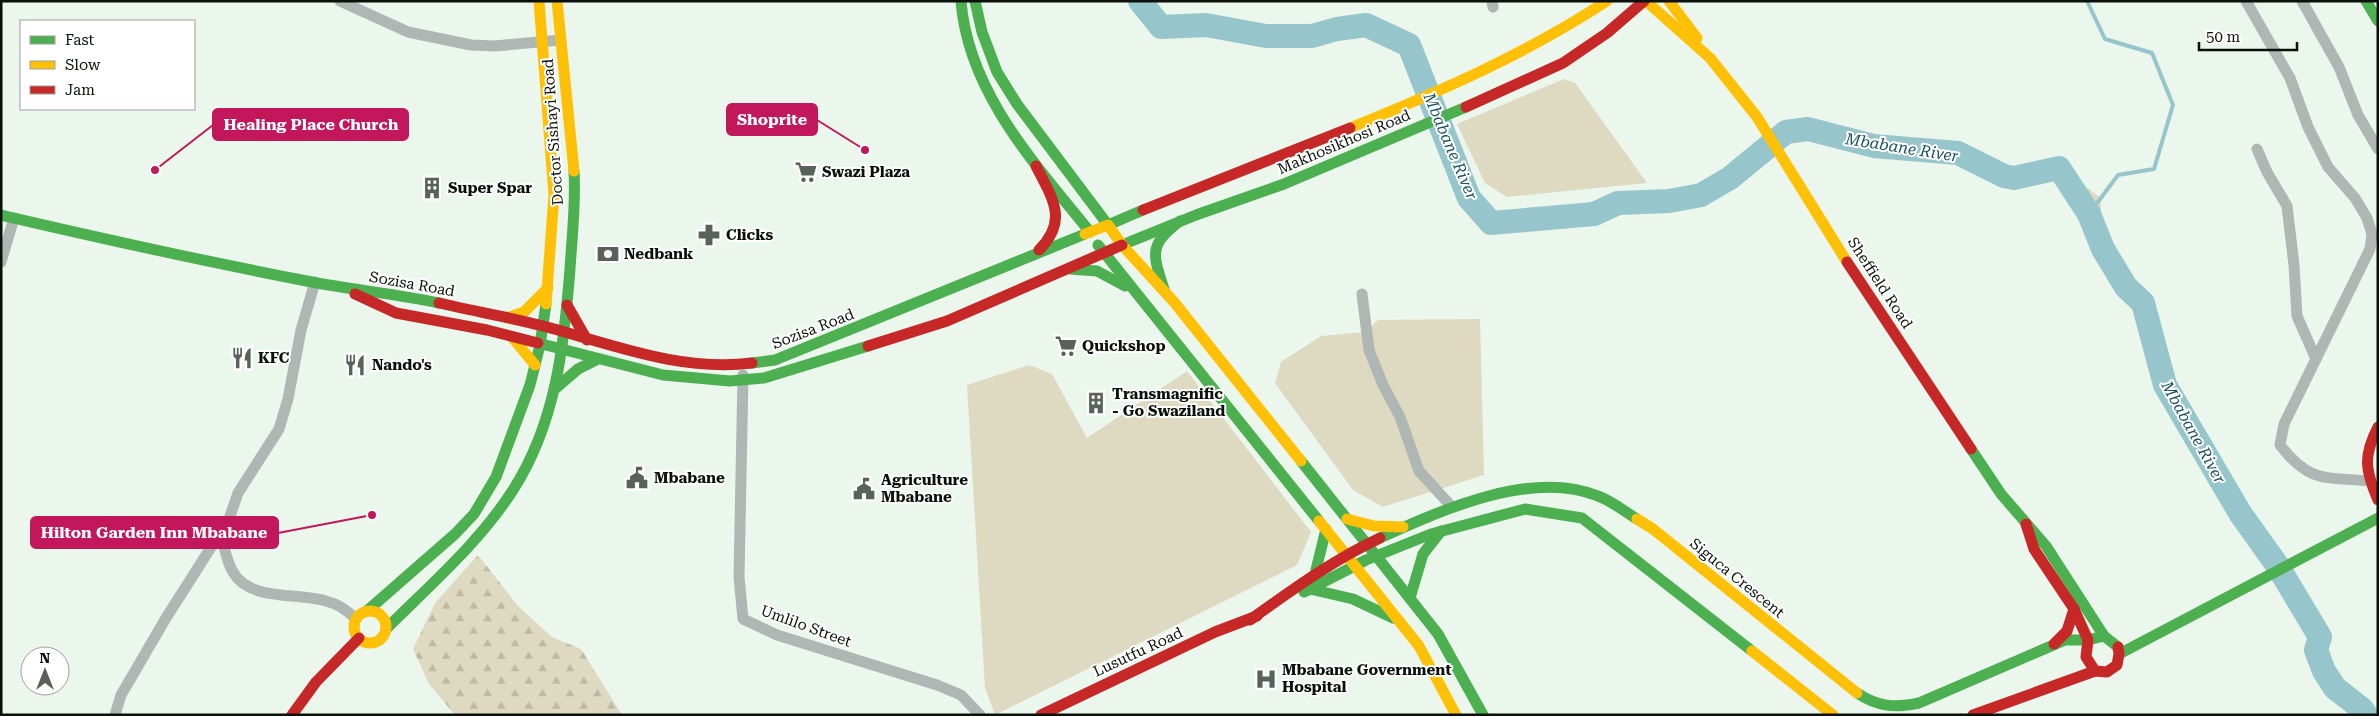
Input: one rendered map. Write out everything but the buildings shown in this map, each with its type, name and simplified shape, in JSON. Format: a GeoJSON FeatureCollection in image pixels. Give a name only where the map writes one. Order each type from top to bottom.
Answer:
{"type":"FeatureCollection","features":[{"type":"Feature","properties":{"kind":"main road","name":"Doctor Sishayi Road"},"geometry":{"type":"LineString","coordinates":[[367,611],[455,534],[474,514],[496,477],[522,411],[535,365],[540,345],[548,288],[554,195],[539,1]]}},
{"type":"Feature","properties":{"kind":"main road","name":"Doctor Sishayi Road"},"geometry":{"type":"LineString","coordinates":[[386,629],[490,522],[514,488],[544,427],[556,388],[563,351],[567,305],[574,179],[557,1]]}},
{"type":"Feature","properties":{"kind":"main road"},"geometry":{"type":"LineString","coordinates":[[961,1],[966,38],[980,76],[999,113],[1036,166],[1090,232],[1103,252],[1326,529],[1351,552],[1354,565],[1419,646],[1456,715]]}},
{"type":"Feature","properties":{"kind":"main road"},"geometry":{"type":"LineString","coordinates":[[975,1],[982,32],[997,72],[1016,104],[1122,244],[1166,295],[1367,543],[1371,558],[1410,598],[1438,634],[1482,715]]}},
{"type":"Feature","properties":{"kind":"main road","name":"Makhosikhosi Road"},"geometry":{"type":"LineString","coordinates":[[1108,225],[1406,105],[1547,40],[1607,1]]}},
{"type":"Feature","properties":{"kind":"main road","name":"Makhosikhosi Road"},"geometry":{"type":"LineString","coordinates":[[1103,252],[1284,184],[1467,107],[1563,63],[1607,33],[1645,1]]}},
{"type":"Feature","properties":{"kind":"main road","name":"Sheffield Road"},"geometry":{"type":"LineString","coordinates":[[1645,1],[1710,58]]}},
{"type":"Feature","properties":{"kind":"main road","name":"Sheffield Road"},"geometry":{"type":"LineString","coordinates":[[1669,1],[1710,58],[1757,117],[1915,365],[2001,494],[2046,546],[2104,636]]}},
{"type":"Feature","properties":{"kind":"main road"},"geometry":{"type":"LineString","coordinates":[[2366,1],[2378,21]]}},
{"type":"Feature","properties":{"kind":"main road"},"geometry":{"type":"LineString","coordinates":[[1031,257],[1048,243],[1056,231],[1057,217],[1053,202],[1036,166]]}},
{"type":"Feature","properties":{"kind":"main road"},"geometry":{"type":"LineString","coordinates":[[554,195],[560,183],[574,179]]}},
{"type":"Feature","properties":{"kind":"main road","name":"Sozisa Road"},"geometry":{"type":"LineString","coordinates":[[1,215],[184,256],[338,287],[397,294],[543,326],[587,340],[661,359],[709,365],[744,364],[775,360],[1108,225]]}},
{"type":"Feature","properties":{"kind":"main road"},"geometry":{"type":"LineString","coordinates":[[1166,295],[1155,254],[1160,236],[1180,222]]}},
{"type":"Feature","properties":{"kind":"main road","name":"Sozisa Road"},"geometry":{"type":"LineString","coordinates":[[338,287],[396,312],[512,337],[596,360],[668,376],[706,382],[742,381],[764,378],[947,321],[1103,252]]}},
{"type":"Feature","properties":{"kind":"main road"},"geometry":{"type":"LineString","coordinates":[[1066,269],[1097,271],[1113,278],[1138,295]]}},
{"type":"Feature","properties":{"kind":"main road"},"geometry":{"type":"LineString","coordinates":[[506,318],[524,312],[548,288]]}},
{"type":"Feature","properties":{"kind":"main road"},"geometry":{"type":"LineString","coordinates":[[567,305],[587,340]]}},
{"type":"Feature","properties":{"kind":"main road"},"geometry":{"type":"LineString","coordinates":[[512,337],[535,365]]}},
{"type":"Feature","properties":{"kind":"main road"},"geometry":{"type":"LineString","coordinates":[[556,388],[578,369],[596,360]]}},
{"type":"Feature","properties":{"kind":"main road"},"geometry":{"type":"LineString","coordinates":[[2378,427],[2367,447],[2366,468],[2369,481],[2378,500]]}},
{"type":"Feature","properties":{"kind":"main road","name":"Siguca Crescent"},"geometry":{"type":"LineString","coordinates":[[1351,552],[1367,543],[1452,507],[1527,487],[1567,487],[1599,496],[1653,529],[1863,698],[1886,711],[1919,703],[2054,644],[2076,639],[2088,640]]}},
{"type":"Feature","properties":{"kind":"main road"},"geometry":{"type":"LineString","coordinates":[[1371,558],[1441,531],[1525,508],[1582,518],[1833,715]]}},
{"type":"Feature","properties":{"kind":"main road"},"geometry":{"type":"LineString","coordinates":[[2121,653],[2378,518]]}},
{"type":"Feature","properties":{"kind":"main road"},"geometry":{"type":"LineString","coordinates":[[1347,519],[1374,526],[1403,528]]}},
{"type":"Feature","properties":{"kind":"main road"},"geometry":{"type":"LineString","coordinates":[[2026,524],[2034,549],[2074,609],[2088,640],[2085,650],[2086,662],[2094,671]]}},
{"type":"Feature","properties":{"kind":"main road"},"geometry":{"type":"LineString","coordinates":[[1315,574],[1326,529]]}},
{"type":"Feature","properties":{"kind":"main road"},"geometry":{"type":"LineString","coordinates":[[1410,598],[1423,554],[1441,531]]}},
{"type":"Feature","properties":{"kind":"main road","name":"Lusutfu Road"},"geometry":{"type":"LineString","coordinates":[[1250,620],[1315,574],[1351,552]]}},
{"type":"Feature","properties":{"kind":"main road","name":"Lusutfu Road"},"geometry":{"type":"LineString","coordinates":[[1041,715],[1215,632],[1250,620],[1354,565],[1371,558]]}},
{"type":"Feature","properties":{"kind":"main road"},"geometry":{"type":"LineString","coordinates":[[1310,589],[1337,593],[1362,601],[1400,622]]}},
{"type":"Feature","properties":{"kind":"main road"},"geometry":{"type":"LineString","coordinates":[[2054,644],[2067,631],[2074,609]]}},
{"type":"Feature","properties":{"kind":"main road"},"geometry":{"type":"LineString","coordinates":[[367,611],[381,615],[386,629],[380,638],[372,642],[359,638],[354,629],[356,619],[367,611]]}},
{"type":"Feature","properties":{"kind":"main road"},"geometry":{"type":"LineString","coordinates":[[1973,715],[2094,671],[2107,672],[2117,665],[2121,653],[2116,642],[2104,636],[2088,640]]}},
{"type":"Feature","properties":{"kind":"main road"},"geometry":{"type":"LineString","coordinates":[[292,715],[316,682],[359,638]]}},
{"type":"Feature","properties":{"kind":"street"},"geometry":{"type":"LineString","coordinates":[[340,1],[408,32],[471,45],[495,46],[542,40],[561,40]]}},
{"type":"Feature","properties":{"kind":"street"},"geometry":{"type":"LineString","coordinates":[[2246,1],[2290,78],[2308,127],[2328,167],[2354,198],[2375,231],[2370,249],[2284,424],[2280,445],[2292,461],[2315,476],[2369,481]]}},
{"type":"Feature","properties":{"kind":"street"},"geometry":{"type":"LineString","coordinates":[[2302,1],[2339,67],[2358,115],[2378,148]]}},
{"type":"Feature","properties":{"kind":"street"},"geometry":{"type":"LineString","coordinates":[[2257,149],[2287,206],[2297,316],[2316,359]]}},
{"type":"Feature","properties":{"kind":"street"},"geometry":{"type":"LineString","coordinates":[[1,262],[14,218]]}},
{"type":"Feature","properties":{"kind":"street"},"geometry":{"type":"LineString","coordinates":[[115,715],[121,695],[229,519],[238,493],[279,429],[288,399],[301,330],[315,282]]}},
{"type":"Feature","properties":{"kind":"street"},"geometry":{"type":"LineString","coordinates":[[1362,294],[1369,350],[1383,385],[1400,417],[1418,471],[1452,507]]}},
{"type":"Feature","properties":{"kind":"street","name":"Umlilo Street"},"geometry":{"type":"LineString","coordinates":[[744,364],[742,381],[739,576],[744,619],[777,635],[961,695],[980,715]]}},
{"type":"Feature","properties":{"kind":"street"},"geometry":{"type":"LineString","coordinates":[[220,531],[233,572],[243,584],[261,591],[325,600],[344,608],[356,619]]}},
{"type":"Feature","properties":{"kind":"green space"},"geometry":{"type":"Polygon","coordinates":[[[1564,79],[1575,83],[1647,183],[1507,197],[1485,183],[1457,124],[1564,79]]]}},
{"type":"Feature","properties":{"kind":"green space"},"geometry":{"type":"Polygon","coordinates":[[[2059,168],[2101,198],[2101,221],[2112,263],[2058,188],[2059,168]]]}},
{"type":"Feature","properties":{"kind":"green space"},"geometry":{"type":"Polygon","coordinates":[[[1480,319],[1484,475],[1383,507],[1353,490],[1275,383],[1281,362],[1321,336],[1365,332],[1378,320],[1480,319]]]}},
{"type":"Feature","properties":{"kind":"green space"},"geometry":{"type":"Polygon","coordinates":[[[1029,365],[1052,374],[1087,438],[1187,371],[1311,532],[1297,565],[995,715],[985,688],[967,385],[1029,365]]]}},
{"type":"Feature","properties":{"kind":"green space"},"geometry":{"type":"Polygon","coordinates":[[[478,555],[518,606],[552,637],[581,649],[622,715],[455,715],[429,684],[413,649],[435,603],[478,555]]]}},
{"type":"Feature","properties":{"kind":"waterway","name":"Mbabane River"},"geometry":{"type":"LineString","coordinates":[[1140,1],[1161,27],[1206,25],[1266,36],[1312,36],[1337,29],[1366,25],[1409,45],[1469,198],[1491,223],[1594,214],[1618,203],[1669,201],[1701,195],[1730,178],[1786,132],[1808,129],[1874,146],[1958,153],[2004,176],[2014,178],[2059,168],[2089,214],[2103,249],[2126,287],[2143,303],[2165,385],[2240,513],[2277,565],[2320,637],[2316,650],[2324,671],[2335,688],[2362,709],[2366,715]]}},
{"type":"Feature","properties":{"kind":"waterway"},"geometry":{"type":"LineString","coordinates":[[2087,1],[2105,39],[2152,53],[2173,105],[2154,169],[2118,175],[2089,214]]}},
{"type":"Feature","properties":{"kind":"traffic: fast"},"geometry":{"type":"LineString","coordinates":[[961,1],[966,34],[976,66],[990,96],[1027,153],[1090,232]]}},
{"type":"Feature","properties":{"kind":"traffic: fast"},"geometry":{"type":"LineString","coordinates":[[975,1],[982,32],[997,72],[1017,104],[1108,225],[1143,210]]}},
{"type":"Feature","properties":{"kind":"traffic: fast"},"geometry":{"type":"LineString","coordinates":[[2366,1],[2378,21]]}},
{"type":"Feature","properties":{"kind":"traffic: fast"},"geometry":{"type":"LineString","coordinates":[[1122,245],[1196,215],[1284,184],[1466,107]]}},
{"type":"Feature","properties":{"kind":"traffic: fast"},"geometry":{"type":"LineString","coordinates":[[386,629],[453,563],[485,528],[513,490],[528,464],[539,438],[555,383],[565,327],[574,220],[574,171]]}},
{"type":"Feature","properties":{"kind":"traffic: fast"},"geometry":{"type":"LineString","coordinates":[[1,215],[273,274],[439,303]]}},
{"type":"Feature","properties":{"kind":"traffic: fast"},"geometry":{"type":"LineString","coordinates":[[1164,289],[1157,267],[1156,250],[1163,237],[1180,221]]}},
{"type":"Feature","properties":{"kind":"traffic: fast"},"geometry":{"type":"LineString","coordinates":[[752,363],[775,360],[1085,234]]}},
{"type":"Feature","properties":{"kind":"traffic: fast"},"geometry":{"type":"LineString","coordinates":[[1098,245],[1319,521]]}},
{"type":"Feature","properties":{"kind":"traffic: fast"},"geometry":{"type":"LineString","coordinates":[[1070,269],[1097,271],[1125,286]]}},
{"type":"Feature","properties":{"kind":"traffic: fast"},"geometry":{"type":"LineString","coordinates":[[367,611],[455,534],[474,514],[496,477],[530,385],[540,345],[546,304]]}},
{"type":"Feature","properties":{"kind":"traffic: fast"},"geometry":{"type":"LineString","coordinates":[[538,343],[663,375],[730,381],[764,378],[868,346]]}},
{"type":"Feature","properties":{"kind":"traffic: fast"},"geometry":{"type":"LineString","coordinates":[[556,388],[578,369],[596,360]]}},
{"type":"Feature","properties":{"kind":"traffic: fast"},"geometry":{"type":"LineString","coordinates":[[1971,449],[2001,494],[2046,546],[2104,636]]}},
{"type":"Feature","properties":{"kind":"traffic: fast"},"geometry":{"type":"LineString","coordinates":[[1301,461],[1438,634],[1483,715]]}},
{"type":"Feature","properties":{"kind":"traffic: fast"},"geometry":{"type":"LineString","coordinates":[[1380,538],[1459,505],[1487,496],[1544,487],[1572,489],[1598,496],[1637,519]]}},
{"type":"Feature","properties":{"kind":"traffic: fast"},"geometry":{"type":"LineString","coordinates":[[1304,592],[1366,560],[1431,534],[1525,509],[1582,518],[1752,651]]}},
{"type":"Feature","properties":{"kind":"traffic: fast"},"geometry":{"type":"LineString","coordinates":[[2121,653],[2378,518]]}},
{"type":"Feature","properties":{"kind":"traffic: fast"},"geometry":{"type":"LineString","coordinates":[[1315,574],[1326,529]]}},
{"type":"Feature","properties":{"kind":"traffic: fast"},"geometry":{"type":"LineString","coordinates":[[1410,598],[1423,554],[1441,531]]}},
{"type":"Feature","properties":{"kind":"traffic: fast"},"geometry":{"type":"LineString","coordinates":[[1310,589],[1353,599],[1393,618]]}},
{"type":"Feature","properties":{"kind":"traffic: fast"},"geometry":{"type":"LineString","coordinates":[[1857,693],[1880,704],[1894,706],[1910,705],[1919,703],[2065,640],[2088,640],[2104,636],[2118,647]]}},
{"type":"Feature","properties":{"kind":"traffic: slow"},"geometry":{"type":"LineString","coordinates":[[539,1],[554,195],[546,304]]}},
{"type":"Feature","properties":{"kind":"traffic: slow"},"geometry":{"type":"LineString","coordinates":[[557,1],[574,171]]}},
{"type":"Feature","properties":{"kind":"traffic: slow"},"geometry":{"type":"LineString","coordinates":[[1350,128],[1482,71],[1545,38],[1607,1]]}},
{"type":"Feature","properties":{"kind":"traffic: slow"},"geometry":{"type":"LineString","coordinates":[[1646,1],[1710,58],[1757,117],[1847,262]]}},
{"type":"Feature","properties":{"kind":"traffic: slow"},"geometry":{"type":"LineString","coordinates":[[1669,1],[1697,38]]}},
{"type":"Feature","properties":{"kind":"traffic: slow"},"geometry":{"type":"LineString","coordinates":[[1085,234],[1108,225],[1122,245],[1174,302],[1301,461]]}},
{"type":"Feature","properties":{"kind":"traffic: slow"},"geometry":{"type":"LineString","coordinates":[[507,318],[524,312],[548,288]]}},
{"type":"Feature","properties":{"kind":"traffic: slow"},"geometry":{"type":"LineString","coordinates":[[512,337],[535,365]]}},
{"type":"Feature","properties":{"kind":"traffic: slow"},"geometry":{"type":"LineString","coordinates":[[1347,519],[1374,526],[1403,527]]}},
{"type":"Feature","properties":{"kind":"traffic: slow"},"geometry":{"type":"LineString","coordinates":[[1637,519],[1653,529],[1857,693]]}},
{"type":"Feature","properties":{"kind":"traffic: slow"},"geometry":{"type":"LineString","coordinates":[[1319,521],[1419,646],[1456,715]]}},
{"type":"Feature","properties":{"kind":"traffic: slow"},"geometry":{"type":"LineString","coordinates":[[370,611],[376,612],[381,616],[385,621],[386,627],[385,633],[381,638],[376,642],[370,643],[364,642],[359,638],[355,633],[354,627],[355,621],[359,616],[364,612],[370,611]]}},
{"type":"Feature","properties":{"kind":"traffic: slow"},"geometry":{"type":"LineString","coordinates":[[1752,651],[1833,715]]}},
{"type":"Feature","properties":{"kind":"traffic: jam"},"geometry":{"type":"LineString","coordinates":[[1466,107],[1563,63],[1607,33],[1644,1]]}},
{"type":"Feature","properties":{"kind":"traffic: jam"},"geometry":{"type":"LineString","coordinates":[[1143,210],[1350,128]]}},
{"type":"Feature","properties":{"kind":"traffic: jam"},"geometry":{"type":"LineString","coordinates":[[1036,166],[1055,209],[1053,229],[1039,250]]}},
{"type":"Feature","properties":{"kind":"traffic: jam"},"geometry":{"type":"LineString","coordinates":[[868,346],[947,321],[1122,245]]}},
{"type":"Feature","properties":{"kind":"traffic: jam"},"geometry":{"type":"LineString","coordinates":[[1847,262],[1971,449]]}},
{"type":"Feature","properties":{"kind":"traffic: jam"},"geometry":{"type":"LineString","coordinates":[[355,294],[396,313],[487,330],[538,343]]}},
{"type":"Feature","properties":{"kind":"traffic: jam"},"geometry":{"type":"LineString","coordinates":[[439,303],[530,323],[646,355],[672,360],[698,364],[752,363]]}},
{"type":"Feature","properties":{"kind":"traffic: jam"},"geometry":{"type":"LineString","coordinates":[[567,305],[587,340]]}},
{"type":"Feature","properties":{"kind":"traffic: jam"},"geometry":{"type":"LineString","coordinates":[[2378,427],[2368,455],[2368,471],[2378,500]]}},
{"type":"Feature","properties":{"kind":"traffic: jam"},"geometry":{"type":"LineString","coordinates":[[2026,524],[2034,549],[2074,609],[2088,640],[2086,657],[2095,671],[2107,672],[2117,665],[2118,647]]}},
{"type":"Feature","properties":{"kind":"traffic: jam"},"geometry":{"type":"LineString","coordinates":[[1250,620],[1329,566],[1380,538]]}},
{"type":"Feature","properties":{"kind":"traffic: jam"},"geometry":{"type":"LineString","coordinates":[[2054,644],[2067,631],[2074,609]]}},
{"type":"Feature","properties":{"kind":"traffic: jam"},"geometry":{"type":"LineString","coordinates":[[1041,715],[1215,632],[1257,616]]}},
{"type":"Feature","properties":{"kind":"traffic: jam"},"geometry":{"type":"LineString","coordinates":[[292,715],[316,682],[359,638]]}},
{"type":"Feature","properties":{"kind":"traffic: jam"},"geometry":{"type":"LineString","coordinates":[[1973,715],[2095,671]]}},
{"type":"Feature","properties":{"kind":"place","name":"Shoprite"},"geometry":{"type":"Point","coordinates":[865,150]}},
{"type":"Feature","properties":{"kind":"place","name":"Healing Place Church"},"geometry":{"type":"Point","coordinates":[155,170]}},
{"type":"Feature","properties":{"kind":"place","name":"Swazi Plaza"},"geometry":{"type":"Point","coordinates":[806,172]}},
{"type":"Feature","properties":{"kind":"place","name":"Super Spar"},"geometry":{"type":"Point","coordinates":[432,188]}},
{"type":"Feature","properties":{"kind":"place","name":"Clicks"},"geometry":{"type":"Point","coordinates":[709,235]}},
{"type":"Feature","properties":{"kind":"place","name":"Nedbank"},"geometry":{"type":"Point","coordinates":[608,254]}},
{"type":"Feature","properties":{"kind":"place","name":"Quickshop"},"geometry":{"type":"Point","coordinates":[1066,346]}},
{"type":"Feature","properties":{"kind":"place","name":"KFC"},"geometry":{"type":"Point","coordinates":[242,358]}},
{"type":"Feature","properties":{"kind":"place","name":"Nando's"},"geometry":{"type":"Point","coordinates":[355,365]}},
{"type":"Feature","properties":{"kind":"place","name":"Transmagnific - Go Swaziland"},"geometry":{"type":"Point","coordinates":[1096,403]}},
{"type":"Feature","properties":{"kind":"place","name":"Mbabane"},"geometry":{"type":"Point","coordinates":[637,478]}},
{"type":"Feature","properties":{"kind":"place","name":"Agriculture Mbabane"},"geometry":{"type":"Point","coordinates":[864,489]}},
{"type":"Feature","properties":{"kind":"place","name":"Hilton Garden Inn Mbabane"},"geometry":{"type":"Point","coordinates":[372,515]}},
{"type":"Feature","properties":{"kind":"place","name":"Mbabane Government Hospital"},"geometry":{"type":"Point","coordinates":[1266,679]}}]}
